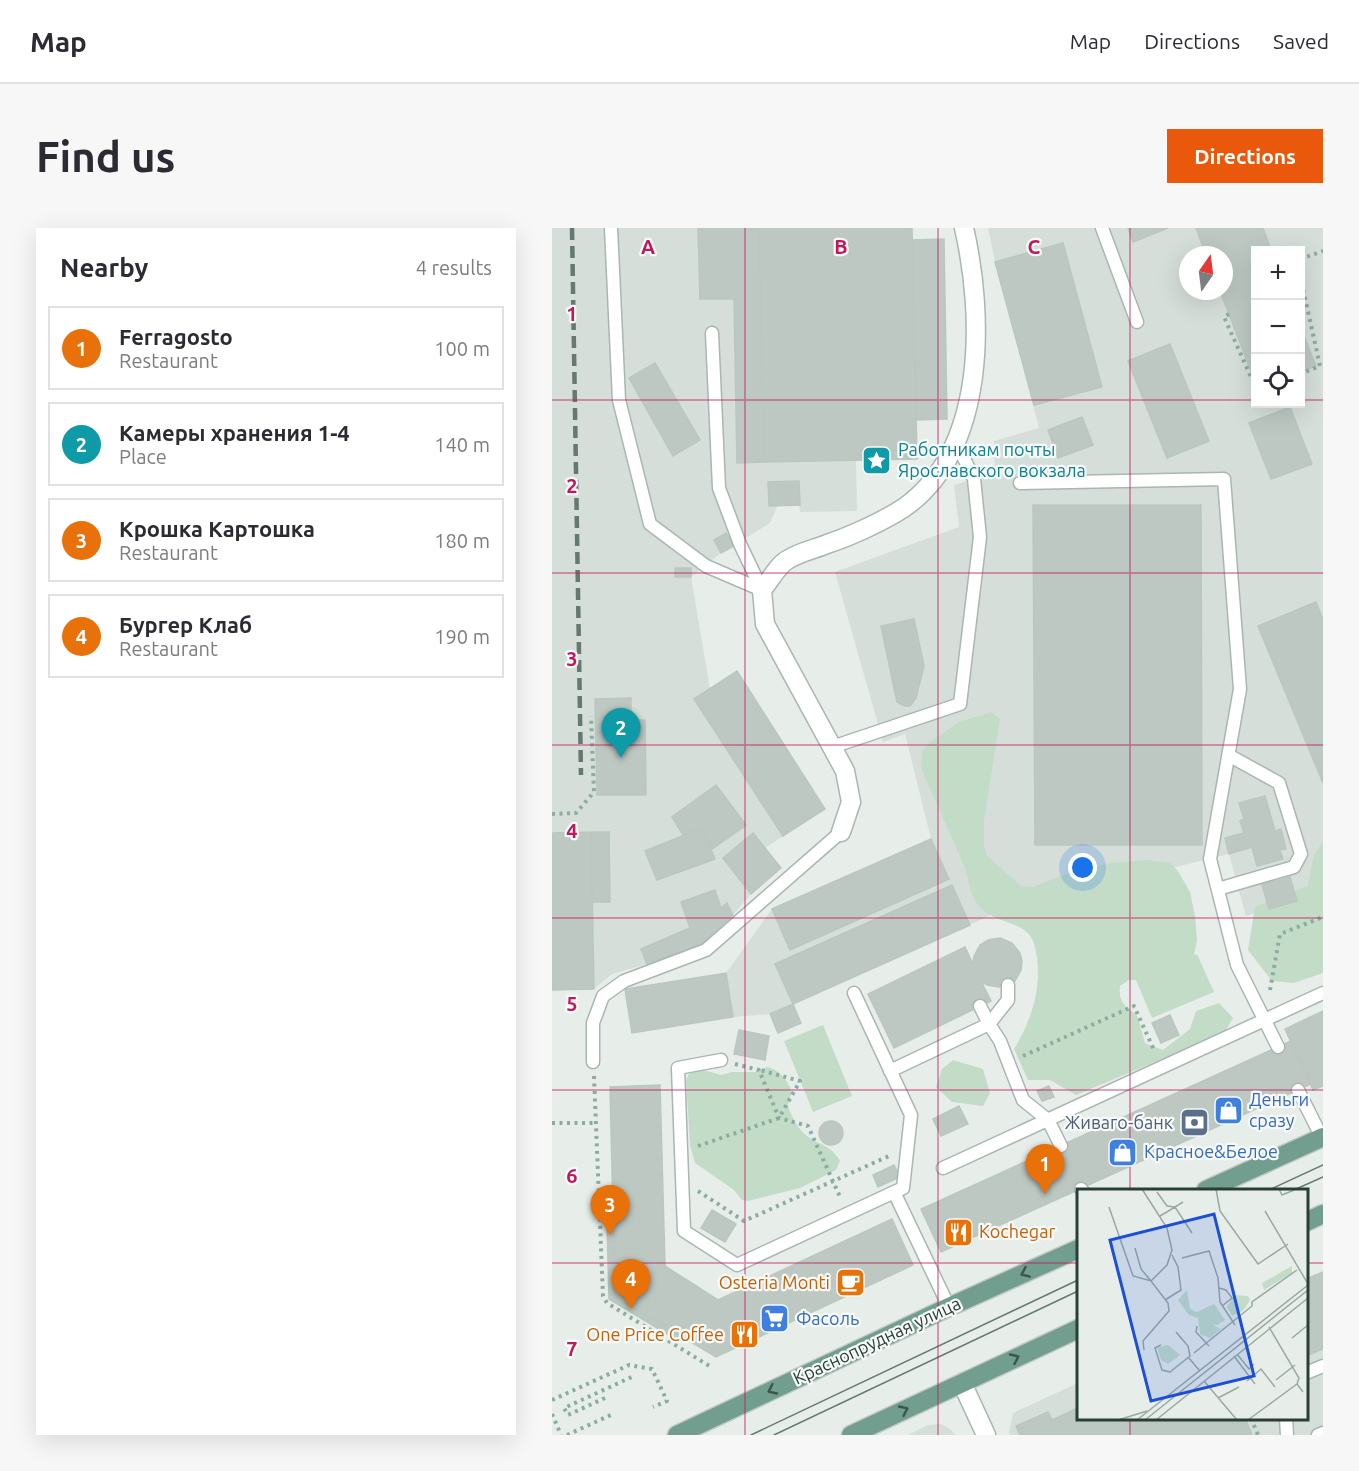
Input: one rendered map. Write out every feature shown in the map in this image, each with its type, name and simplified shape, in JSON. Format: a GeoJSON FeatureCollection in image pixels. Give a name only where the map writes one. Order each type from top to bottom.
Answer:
{"type":"FeatureCollection","features":[{"type":"Feature","properties":{"kind":"main road"},"geometry":{"type":"LineString","coordinates":[[1210,1189],[1322,1137]]}},
{"type":"Feature","properties":{"kind":"main road"},"geometry":{"type":"LineString","coordinates":[[1308,1221],[1323,1214]]}},
{"type":"Feature","properties":{"kind":"main road","name":"Краснопрудная улица"},"geometry":{"type":"LineString","coordinates":[[676,1435],[949,1306],[1077,1249]]}},
{"type":"Feature","properties":{"kind":"main road"},"geometry":{"type":"LineString","coordinates":[[851,1435],[1077,1329]]}},
{"type":"Feature","properties":{"kind":"street"},"geometry":{"type":"LineString","coordinates":[[841,832],[851,802],[845,771],[765,624],[762,590],[787,560],[847,537],[905,507],[936,478],[956,442],[967,409],[976,350],[975,300],[963,228]]}},
{"type":"Feature","properties":{"kind":"street"},"geometry":{"type":"LineString","coordinates":[[962,1383],[986,1435]]}},
{"type":"Feature","properties":{"kind":"lane"},"geometry":{"type":"LineString","coordinates":[[611,228],[619,400],[650,524],[706,566],[762,590]]}},
{"type":"Feature","properties":{"kind":"lane"},"geometry":{"type":"LineString","coordinates":[[1102,228],[1137,322]]}},
{"type":"Feature","properties":{"kind":"lane"},"geometry":{"type":"LineString","coordinates":[[712,333],[719,488],[740,544],[762,590]]}},
{"type":"Feature","properties":{"kind":"lane"},"geometry":{"type":"LineString","coordinates":[[832,747],[960,704],[980,537],[974,479],[956,442]]}},
{"type":"Feature","properties":{"kind":"lane"},"geometry":{"type":"LineString","coordinates":[[1020,483],[1224,479],[1240,689],[1210,859],[1237,965],[1278,1047]]}},
{"type":"Feature","properties":{"kind":"lane"},"geometry":{"type":"LineString","coordinates":[[1218,888],[1294,867],[1301,854],[1279,783],[1230,756]]}},
{"type":"Feature","properties":{"kind":"lane"},"geometry":{"type":"LineString","coordinates":[[593,1062],[593,1023],[603,996],[624,981],[706,950],[841,832]]}},
{"type":"Feature","properties":{"kind":"lane"},"geometry":{"type":"LineString","coordinates":[[890,1071],[989,1024],[1008,1000],[1008,985]]}},
{"type":"Feature","properties":{"kind":"lane"},"geometry":{"type":"LineString","coordinates":[[721,1060],[678,1068],[684,1231],[737,1265],[903,1188],[911,1115],[854,993]]}},
{"type":"Feature","properties":{"kind":"lane"},"geometry":{"type":"LineString","coordinates":[[943,1168],[1323,993]]}},
{"type":"Feature","properties":{"kind":"lane"},"geometry":{"type":"LineString","coordinates":[[980,1006],[1000,1041],[1023,1100],[1048,1120],[1061,1146]]}},
{"type":"Feature","properties":{"kind":"lane"},"geometry":{"type":"LineString","coordinates":[[1298,1090],[1322,1137]]}},
{"type":"Feature","properties":{"kind":"lane"},"geometry":{"type":"LineString","coordinates":[[894,1192],[949,1306]]}},
{"type":"Feature","properties":{"kind":"lane"},"geometry":{"type":"LineString","coordinates":[[1308,1372],[1323,1366]]}},
{"type":"Feature","properties":{"kind":"lane"},"geometry":{"type":"LineString","coordinates":[[1286,1420],[1287,1435]]}},
{"type":"Feature","properties":{"kind":"lane"},"geometry":{"type":"LineString","coordinates":[[1318,1435],[1323,1433]]}},
{"type":"Feature","properties":{"kind":"path"},"geometry":{"type":"LineString","coordinates":[[1305,257],[1323,251]]}},
{"type":"Feature","properties":{"kind":"path"},"geometry":{"type":"LineString","coordinates":[[1305,298],[1320,366],[1305,372]]}},
{"type":"Feature","properties":{"kind":"path"},"geometry":{"type":"LineString","coordinates":[[1229,314],[1224,317],[1251,377]]}},
{"type":"Feature","properties":{"kind":"path"},"geometry":{"type":"LineString","coordinates":[[552,814],[576,813],[594,792],[591,716]]}},
{"type":"Feature","properties":{"kind":"path"},"geometry":{"type":"LineString","coordinates":[[1264,1021],[1280,934],[1323,917]]}},
{"type":"Feature","properties":{"kind":"path"},"geometry":{"type":"LineString","coordinates":[[1008,1062],[1134,1006],[1162,1068]]}},
{"type":"Feature","properties":{"kind":"path"},"geometry":{"type":"LineString","coordinates":[[721,1060],[800,1081],[779,1118]]}},
{"type":"Feature","properties":{"kind":"path"},"geometry":{"type":"LineString","coordinates":[[593,1062],[603,1296],[607,1303],[711,1367]]}},
{"type":"Feature","properties":{"kind":"path"},"geometry":{"type":"LineString","coordinates":[[759,1070],[779,1118]]}},
{"type":"Feature","properties":{"kind":"path"},"geometry":{"type":"LineString","coordinates":[[681,1152],[779,1118],[808,1125],[848,1213]]}},
{"type":"Feature","properties":{"kind":"path"},"geometry":{"type":"LineString","coordinates":[[552,1123],[596,1122]]}},
{"type":"Feature","properties":{"kind":"path"},"geometry":{"type":"LineString","coordinates":[[682,1181],[744,1221],[907,1148]]}},
{"type":"Feature","properties":{"kind":"path"},"geometry":{"type":"LineString","coordinates":[[552,1400],[629,1365],[652,1369],[667,1401],[653,1407]]}},
{"type":"Feature","properties":{"kind":"path"},"geometry":{"type":"LineString","coordinates":[[605,1398],[568,1415],[564,1408],[634,1376]]}},
{"type":"Feature","properties":{"kind":"path"},"geometry":{"type":"LineString","coordinates":[[552,1414],[561,1435]]}},
{"type":"Feature","properties":{"kind":"path"},"geometry":{"type":"LineString","coordinates":[[567,1435],[612,1414]]}},
{"type":"Feature","properties":{"kind":"path"},"geometry":{"type":"LineString","coordinates":[[1251,1420],[1258,1435]]}},
{"type":"Feature","properties":{"kind":"shaded area"},"geometry":{"type":"Polygon","coordinates":[[[552,228],[912,228],[913,240],[944,239],[947,419],[916,420],[917,459],[856,461],[857,511],[800,512],[799,505],[778,505],[770,523],[721,553],[691,577],[710,689],[695,699],[783,836],[765,848],[781,868],[751,894],[733,915],[699,946],[612,974],[594,989],[552,990],[552,228]],[[630,698],[595,699],[597,795],[646,795],[631,720],[630,698]]]}},
{"type":"Feature","properties":{"kind":"shaded area"},"geometry":{"type":"Polygon","coordinates":[[[988,228],[1323,228],[1323,891],[1246,916],[1229,854],[1007,908],[770,1014],[733,1017],[632,1033],[625,989],[726,973],[772,909],[931,839],[905,734],[883,742],[835,572],[959,527],[954,485],[995,473],[994,441],[1039,428],[988,228]]]}},
{"type":"Feature","properties":{"kind":"shaded area"},"geometry":{"type":"Polygon","coordinates":[[[1323,1272],[1323,1435],[1010,1435],[1013,1413],[1077,1383],[1077,1420],[1308,1420],[1308,1279],[1323,1272]]]}},
{"type":"Feature","properties":{"kind":"shaded area"},"geometry":{"type":"Polygon","coordinates":[[[941,1424],[956,1435],[908,1435],[928,1425],[941,1424]]]}},
{"type":"Feature","properties":{"kind":"green space"},"geometry":{"type":"Polygon","coordinates":[[[992,712],[1000,719],[984,821],[984,845],[987,856],[1021,886],[1033,887],[1066,874],[1111,863],[1147,860],[1170,863],[1178,871],[1190,892],[1197,940],[1194,955],[1197,954],[1214,992],[1152,1018],[1136,980],[1129,980],[1120,986],[1121,1000],[1137,1015],[1145,1043],[1163,1050],[1190,1029],[1196,1011],[1219,1003],[1233,1018],[1224,1033],[1076,1095],[1050,1080],[1028,1080],[1014,1049],[1030,1017],[1036,994],[1038,970],[1034,944],[1025,931],[984,911],[975,900],[964,866],[923,773],[921,762],[922,751],[930,742],[959,722],[992,712]]]}},
{"type":"Feature","properties":{"kind":"green space"},"geometry":{"type":"Polygon","coordinates":[[[1323,842],[1323,973],[1294,983],[1272,981],[1248,950],[1255,907],[1308,886],[1314,854],[1323,842]]]}},
{"type":"Feature","properties":{"kind":"green space"},"geometry":{"type":"Polygon","coordinates":[[[823,1025],[852,1096],[813,1112],[784,1041],[823,1025]]]}},
{"type":"Feature","properties":{"kind":"green space"},"geometry":{"type":"Polygon","coordinates":[[[953,1060],[983,1069],[990,1093],[983,1106],[952,1102],[936,1087],[942,1069],[953,1060]]]}},
{"type":"Feature","properties":{"kind":"green space"},"geometry":{"type":"Polygon","coordinates":[[[766,1067],[778,1072],[790,1086],[791,1094],[788,1105],[791,1115],[801,1130],[832,1151],[840,1161],[836,1170],[800,1188],[748,1201],[742,1200],[734,1190],[695,1163],[690,1145],[686,1080],[689,1074],[700,1069],[721,1075],[732,1072],[755,1072],[766,1067]]]}},
{"type":"Feature","properties":{"kind":"building"},"geometry":{"type":"Polygon","coordinates":[[[698,228],[759,228],[764,462],[737,463],[734,299],[700,299],[698,228]]]}},
{"type":"Feature","properties":{"kind":"building"},"geometry":{"type":"Polygon","coordinates":[[[759,228],[912,228],[917,459],[764,462],[759,228]]]}},
{"type":"Feature","properties":{"kind":"building"},"geometry":{"type":"Polygon","coordinates":[[[1128,228],[1168,228],[1133,242],[1128,228]]]}},
{"type":"Feature","properties":{"kind":"building"},"geometry":{"type":"Polygon","coordinates":[[[1196,228],[1263,228],[1270,246],[1251,246],[1251,371],[1223,300],[1233,300],[1233,246],[1203,246],[1196,228]]]}},
{"type":"Feature","properties":{"kind":"building"},"geometry":{"type":"Polygon","coordinates":[[[944,239],[947,419],[916,420],[912,240],[944,239]]]}},
{"type":"Feature","properties":{"kind":"building"},"geometry":{"type":"Polygon","coordinates":[[[1063,243],[1102,387],[1034,405],[995,262],[1063,243]]]}},
{"type":"Feature","properties":{"kind":"building"},"geometry":{"type":"Polygon","coordinates":[[[1305,338],[1316,366],[1305,370],[1305,338]]]}},
{"type":"Feature","properties":{"kind":"building"},"geometry":{"type":"Polygon","coordinates":[[[1170,344],[1209,441],[1167,458],[1128,361],[1170,344]]]}},
{"type":"Feature","properties":{"kind":"building"},"geometry":{"type":"Polygon","coordinates":[[[655,363],[700,440],[673,456],[629,378],[655,363]]]}},
{"type":"Feature","properties":{"kind":"building"},"geometry":{"type":"Polygon","coordinates":[[[1290,408],[1312,464],[1271,479],[1249,423],[1290,408]]]}},
{"type":"Feature","properties":{"kind":"building"},"geometry":{"type":"Polygon","coordinates":[[[1082,417],[1093,445],[1058,458],[1048,430],[1082,417]]]}},
{"type":"Feature","properties":{"kind":"building"},"geometry":{"type":"Polygon","coordinates":[[[799,481],[800,505],[769,506],[768,482],[799,481]]]}},
{"type":"Feature","properties":{"kind":"building"},"geometry":{"type":"Polygon","coordinates":[[[1033,505],[1201,505],[1202,845],[1035,845],[1033,505]]]}},
{"type":"Feature","properties":{"kind":"building"},"geometry":{"type":"Polygon","coordinates":[[[726,533],[734,546],[721,553],[714,540],[726,533]]]}},
{"type":"Feature","properties":{"kind":"building"},"geometry":{"type":"Polygon","coordinates":[[[675,568],[691,568],[691,577],[675,577],[675,568]]]}},
{"type":"Feature","properties":{"kind":"building"},"geometry":{"type":"Polygon","coordinates":[[[1316,602],[1323,620],[1323,783],[1258,626],[1316,602]]]}},
{"type":"Feature","properties":{"kind":"building"},"geometry":{"type":"Polygon","coordinates":[[[914,619],[924,666],[916,698],[910,706],[905,706],[897,702],[881,626],[914,619]]]}},
{"type":"Feature","properties":{"kind":"building"},"geometry":{"type":"Polygon","coordinates":[[[737,671],[825,809],[783,836],[694,699],[737,671]]]}},
{"type":"Feature","properties":{"kind":"building"},"geometry":{"type":"Polygon","coordinates":[[[631,698],[631,720],[645,720],[646,795],[597,795],[595,699],[631,698]]]}},
{"type":"Feature","properties":{"kind":"building"},"geometry":{"type":"Polygon","coordinates":[[[716,785],[746,825],[712,849],[702,828],[683,835],[672,817],[716,785]]]}},
{"type":"Feature","properties":{"kind":"building"},"geometry":{"type":"Polygon","coordinates":[[[1265,796],[1275,831],[1281,829],[1286,849],[1280,850],[1283,859],[1257,866],[1252,847],[1229,854],[1225,838],[1244,833],[1240,821],[1244,819],[1239,803],[1265,796]]]}},
{"type":"Feature","properties":{"kind":"building"},"geometry":{"type":"Polygon","coordinates":[[[702,828],[715,859],[657,880],[645,851],[702,828]]]}},
{"type":"Feature","properties":{"kind":"building"},"geometry":{"type":"Polygon","coordinates":[[[591,832],[594,989],[552,990],[552,833],[591,832]]]}},
{"type":"Feature","properties":{"kind":"building"},"geometry":{"type":"Polygon","coordinates":[[[591,832],[609,832],[610,902],[592,902],[591,832]]]}},
{"type":"Feature","properties":{"kind":"building"},"geometry":{"type":"Polygon","coordinates":[[[753,833],[781,868],[751,894],[723,858],[753,833]]]}},
{"type":"Feature","properties":{"kind":"building"},"geometry":{"type":"Polygon","coordinates":[[[931,839],[949,879],[790,950],[772,909],[931,839]]]}},
{"type":"Feature","properties":{"kind":"building"},"geometry":{"type":"Polygon","coordinates":[[[1290,877],[1297,901],[1269,909],[1262,885],[1290,877]]]}},
{"type":"Feature","properties":{"kind":"building"},"geometry":{"type":"Polygon","coordinates":[[[952,885],[970,925],[793,1004],[775,964],[952,885]]]}},
{"type":"Feature","properties":{"kind":"building"},"geometry":{"type":"Polygon","coordinates":[[[715,890],[721,908],[727,903],[733,915],[699,946],[647,964],[641,949],[690,928],[681,902],[715,890]]]}},
{"type":"Feature","properties":{"kind":"building"},"geometry":{"type":"Polygon","coordinates":[[[1000,938],[1012,943],[1020,953],[1021,970],[1015,981],[999,987],[987,985],[981,981],[991,1001],[894,1048],[868,994],[965,947],[973,964],[974,956],[980,945],[988,940],[1000,938]]]}},
{"type":"Feature","properties":{"kind":"building"},"geometry":{"type":"Polygon","coordinates":[[[726,973],[733,1017],[632,1033],[625,989],[726,973]]]}},
{"type":"Feature","properties":{"kind":"building"},"geometry":{"type":"Polygon","coordinates":[[[793,1004],[801,1023],[778,1033],[770,1014],[793,1004]]]}},
{"type":"Feature","properties":{"kind":"building"},"geometry":{"type":"Polygon","coordinates":[[[1323,1011],[1323,1086],[1313,1090],[1285,1029],[1323,1011]]]}},
{"type":"Feature","properties":{"kind":"building"},"geometry":{"type":"Polygon","coordinates":[[[1170,1015],[1179,1035],[1161,1043],[1152,1023],[1170,1015]]]}},
{"type":"Feature","properties":{"kind":"building"},"geometry":{"type":"Polygon","coordinates":[[[739,1030],[769,1036],[765,1060],[734,1054],[739,1030]]]}},
{"type":"Feature","properties":{"kind":"building"},"geometry":{"type":"Polygon","coordinates":[[[1291,1041],[1311,1084],[941,1252],[921,1209],[1291,1041]]]}},
{"type":"Feature","properties":{"kind":"building"},"geometry":{"type":"Polygon","coordinates":[[[660,1085],[665,1266],[718,1300],[892,1219],[913,1265],[716,1357],[615,1297],[610,1087],[660,1085]]]}},
{"type":"Feature","properties":{"kind":"building"},"geometry":{"type":"Polygon","coordinates":[[[1049,1086],[1054,1097],[1042,1101],[1037,1091],[1049,1086]]]}},
{"type":"Feature","properties":{"kind":"building"},"geometry":{"type":"Polygon","coordinates":[[[959,1106],[968,1124],[941,1136],[933,1119],[959,1106]]]}},
{"type":"Feature","properties":{"kind":"building"},"geometry":{"type":"Polygon","coordinates":[[[831,1121],[836,1122],[842,1128],[842,1138],[836,1144],[831,1145],[826,1144],[820,1138],[819,1133],[820,1128],[826,1122],[831,1121]]]}},
{"type":"Feature","properties":{"kind":"building"},"geometry":{"type":"Polygon","coordinates":[[[894,1165],[900,1177],[878,1187],[873,1175],[894,1165]]]}},
{"type":"Feature","properties":{"kind":"building"},"geometry":{"type":"Polygon","coordinates":[[[712,1210],[736,1224],[725,1242],[701,1228],[712,1210]]]}},
{"type":"Feature","properties":{"kind":"building"},"geometry":{"type":"Polygon","coordinates":[[[607,1223],[614,1224],[615,1297],[680,1335],[677,1340],[609,1299],[607,1223]]]}},
{"type":"Feature","properties":{"kind":"building"},"geometry":{"type":"Polygon","coordinates":[[[1323,1272],[1323,1349],[1308,1355],[1308,1278],[1323,1272]]]}},
{"type":"Feature","properties":{"kind":"building"},"geometry":{"type":"Polygon","coordinates":[[[1077,1408],[1077,1420],[1246,1420],[1252,1435],[1020,1435],[1016,1426],[1048,1412],[1052,1420],[1077,1408]]]}},
{"type":"Feature","properties":{"kind":"tram line"},"geometry":{"type":"LineString","coordinates":[[1271,1189],[1323,1165]]}},
{"type":"Feature","properties":{"kind":"tram line"},"geometry":{"type":"LineString","coordinates":[[1296,1189],[1323,1177]]}},
{"type":"Feature","properties":{"kind":"tram line"},"geometry":{"type":"LineString","coordinates":[[751,1435],[1077,1280]]}},
{"type":"Feature","properties":{"kind":"tram line"},"geometry":{"type":"LineString","coordinates":[[774,1435],[1077,1291]]}},
{"type":"Feature","properties":{"kind":"railway"},"geometry":{"type":"LineString","coordinates":[[572,228],[581,775]]}},
{"type":"Feature","properties":{"kind":"place","name":"Работникам почты Ярославского вокзала"},"geometry":{"type":"Point","coordinates":[877,460]}},
{"type":"Feature","properties":{"kind":"place","name":"Камеры хранения 1-4"},"geometry":{"type":"Point","coordinates":[621,758]}},
{"type":"Feature","properties":{"kind":"place","name":"Деньги сразу"},"geometry":{"type":"Point","coordinates":[1228,1110]}},
{"type":"Feature","properties":{"kind":"place","name":"Живаго-банк"},"geometry":{"type":"Point","coordinates":[1194,1123]}},
{"type":"Feature","properties":{"kind":"place","name":"Красное&Белое"},"geometry":{"type":"Point","coordinates":[1123,1152]}},
{"type":"Feature","properties":{"kind":"place","name":"Ferragosto"},"geometry":{"type":"Point","coordinates":[1045,1194]}},
{"type":"Feature","properties":{"kind":"place","name":"Kochegar"},"geometry":{"type":"Point","coordinates":[958,1232]}},
{"type":"Feature","properties":{"kind":"place","name":"Крошка Картошка"},"geometry":{"type":"Point","coordinates":[610,1235]}},
{"type":"Feature","properties":{"kind":"place","name":"Osteria Monti"},"geometry":{"type":"Point","coordinates":[851,1283]}},
{"type":"Feature","properties":{"kind":"place","name":"Бургер Клаб"},"geometry":{"type":"Point","coordinates":[631,1309]}},
{"type":"Feature","properties":{"kind":"place","name":"Фасоль"},"geometry":{"type":"Point","coordinates":[775,1319]}},
{"type":"Feature","properties":{"kind":"place","name":"One Price Coffee"},"geometry":{"type":"Point","coordinates":[745,1335]}}]}
